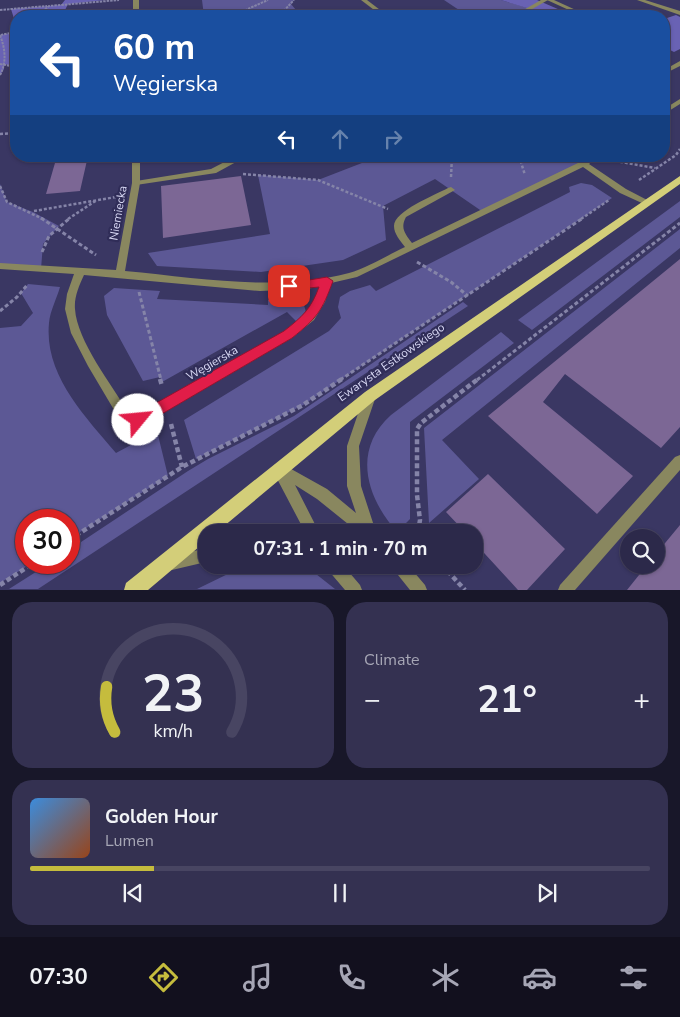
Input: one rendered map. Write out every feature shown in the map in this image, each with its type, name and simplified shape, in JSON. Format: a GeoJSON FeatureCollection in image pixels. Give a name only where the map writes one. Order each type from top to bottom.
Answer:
{"type":"FeatureCollection","features":[{"type":"Feature","properties":{"kind":"main road","name":"Ewarysta Estkowskiego"},"geometry":{"type":"LineString","coordinates":[[133,590],[370,396],[680,179]]}},
{"type":"Feature","properties":{"kind":"street"},"geometry":{"type":"LineString","coordinates":[[364,0],[377,10]]}},
{"type":"Feature","properties":{"kind":"street"},"geometry":{"type":"LineString","coordinates":[[527,10],[545,0]]}},
{"type":"Feature","properties":{"kind":"street"},"geometry":{"type":"LineString","coordinates":[[550,0],[572,10]]}},
{"type":"Feature","properties":{"kind":"street"},"geometry":{"type":"LineString","coordinates":[[640,0],[669,10]]}},
{"type":"Feature","properties":{"kind":"street","name":"Niemiecka"},"geometry":{"type":"LineString","coordinates":[[120,274],[136,183],[136,162]]}},
{"type":"Feature","properties":{"kind":"street"},"geometry":{"type":"LineString","coordinates":[[136,183],[213,171],[231,162]]}},
{"type":"Feature","properties":{"kind":"street"},"geometry":{"type":"LineString","coordinates":[[580,162],[623,191],[647,202]]}},
{"type":"Feature","properties":{"kind":"street"},"geometry":{"type":"LineString","coordinates":[[0,266],[120,274],[260,287],[308,286],[354,275],[586,162]]}},
{"type":"Feature","properties":{"kind":"street"},"geometry":{"type":"LineString","coordinates":[[407,249],[399,232],[398,223],[403,215],[451,190]]}},
{"type":"Feature","properties":{"kind":"street","name":"Węgierska"},"geometry":{"type":"LineString","coordinates":[[80,272],[71,292],[70,311],[76,333],[124,416],[127,419],[138,420],[294,330],[310,317],[320,302],[327,281]]}},
{"type":"Feature","properties":{"kind":"street"},"geometry":{"type":"LineString","coordinates":[[366,524],[354,486],[352,446],[370,396]]}},
{"type":"Feature","properties":{"kind":"street"},"geometry":{"type":"LineString","coordinates":[[564,590],[680,461]]}},
{"type":"Feature","properties":{"kind":"street"},"geometry":{"type":"LineString","coordinates":[[279,469],[322,494],[359,524]]}},
{"type":"Feature","properties":{"kind":"street"},"geometry":{"type":"LineString","coordinates":[[279,469],[308,524]]}},
{"type":"Feature","properties":{"kind":"street"},"geometry":{"type":"LineString","coordinates":[[163,565],[198,557]]}},
{"type":"Feature","properties":{"kind":"street"},"geometry":{"type":"LineString","coordinates":[[341,574],[355,590]]}},
{"type":"Feature","properties":{"kind":"street"},"geometry":{"type":"LineString","coordinates":[[407,574],[420,590]]}},
{"type":"Feature","properties":{"kind":"path"},"geometry":{"type":"LineString","coordinates":[[0,10],[119,0]]}},
{"type":"Feature","properties":{"kind":"path"},"geometry":{"type":"LineString","coordinates":[[246,10],[268,0]]}},
{"type":"Feature","properties":{"kind":"path"},"geometry":{"type":"LineString","coordinates":[[285,10],[294,0]]}},
{"type":"Feature","properties":{"kind":"path"},"geometry":{"type":"LineString","coordinates":[[44,10],[49,6]]}},
{"type":"Feature","properties":{"kind":"path"},"geometry":{"type":"LineString","coordinates":[[0,75],[4,69],[4,64],[0,35],[10,33]]}},
{"type":"Feature","properties":{"kind":"path"},"geometry":{"type":"LineString","coordinates":[[0,64],[10,66]]}},
{"type":"Feature","properties":{"kind":"path"},"geometry":{"type":"LineString","coordinates":[[670,159],[680,149]]}},
{"type":"Feature","properties":{"kind":"path"},"geometry":{"type":"LineString","coordinates":[[451,190],[452,162]]}},
{"type":"Feature","properties":{"kind":"path"},"geometry":{"type":"LineString","coordinates":[[622,162],[656,168]]}},
{"type":"Feature","properties":{"kind":"path"},"geometry":{"type":"LineString","coordinates":[[80,533],[182,467],[303,404],[468,296],[665,162]]}},
{"type":"Feature","properties":{"kind":"path"},"geometry":{"type":"LineString","coordinates":[[213,171],[318,180],[403,215]]}},
{"type":"Feature","properties":{"kind":"path"},"geometry":{"type":"LineString","coordinates":[[0,186],[7,202],[33,212],[59,226],[120,274]]}},
{"type":"Feature","properties":{"kind":"path"},"geometry":{"type":"LineString","coordinates":[[33,212],[134,194]]}},
{"type":"Feature","properties":{"kind":"path"},"geometry":{"type":"LineString","coordinates":[[0,311],[17,297],[40,269],[43,244],[59,226],[97,200]]}},
{"type":"Feature","properties":{"kind":"path"},"geometry":{"type":"LineString","coordinates":[[419,524],[416,437],[420,423],[680,223]]}},
{"type":"Feature","properties":{"kind":"path"},"geometry":{"type":"LineString","coordinates":[[407,249],[422,267],[451,282],[468,296]]}},
{"type":"Feature","properties":{"kind":"path"},"geometry":{"type":"LineString","coordinates":[[135,276],[182,467]]}},
{"type":"Feature","properties":{"kind":"path"},"geometry":{"type":"LineString","coordinates":[[0,585],[17,574]]}},
{"type":"Feature","properties":{"kind":"path"},"geometry":{"type":"LineString","coordinates":[[450,574],[465,590]]}},
{"type":"Feature","properties":{"kind":"shaded area"},"geometry":{"type":"Polygon","coordinates":[[[65,0],[105,0],[68,4],[65,10],[11,9],[61,5],[65,0]]]}},
{"type":"Feature","properties":{"kind":"shaded area"},"geometry":{"type":"Polygon","coordinates":[[[202,0],[294,0],[291,4],[296,10],[203,10],[202,0]]]}},
{"type":"Feature","properties":{"kind":"shaded area"},"geometry":{"type":"Polygon","coordinates":[[[444,0],[501,0],[531,9],[529,10],[459,10],[444,0]]]}},
{"type":"Feature","properties":{"kind":"shaded area"},"geometry":{"type":"Polygon","coordinates":[[[501,0],[537,0],[560,10],[528,10],[530,9],[501,0]]]}},
{"type":"Feature","properties":{"kind":"shaded area"},"geometry":{"type":"Polygon","coordinates":[[[676,15],[680,17],[680,49],[674,52],[670,50],[670,17],[676,15]]]}},
{"type":"Feature","properties":{"kind":"shaded area"},"geometry":{"type":"Polygon","coordinates":[[[10,33],[10,66],[4,64],[4,69],[0,75],[0,35],[10,33]]]}},
{"type":"Feature","properties":{"kind":"shaded area"},"geometry":{"type":"Polygon","coordinates":[[[364,162],[580,162],[583,164],[483,212],[435,179],[383,206],[386,240],[343,260],[261,272],[157,266],[148,253],[270,234],[258,175],[318,180],[364,162]]]}},
{"type":"Feature","properties":{"kind":"shaded area"},"geometry":{"type":"Polygon","coordinates":[[[581,183],[592,185],[612,198],[303,405],[196,459],[184,420],[329,331],[341,318],[338,307],[340,297],[350,291],[370,285],[376,291],[570,192],[569,187],[581,183]]]}},
{"type":"Feature","properties":{"kind":"shaded area"},"geometry":{"type":"Polygon","coordinates":[[[0,184],[7,202],[33,212],[59,226],[43,244],[41,269],[0,266],[0,184]]]}},
{"type":"Feature","properties":{"kind":"shaded area"},"geometry":{"type":"Polygon","coordinates":[[[680,201],[680,217],[532,330],[518,320],[680,201]]]}},
{"type":"Feature","properties":{"kind":"shaded area"},"geometry":{"type":"Polygon","coordinates":[[[680,229],[680,248],[442,440],[479,479],[429,523],[424,428],[680,229]]]}},
{"type":"Feature","properties":{"kind":"shaded area"},"geometry":{"type":"Polygon","coordinates":[[[28,284],[60,287],[49,323],[49,342],[53,360],[69,394],[116,453],[157,431],[168,476],[80,532],[80,509],[15,509],[15,574],[0,583],[0,328],[21,326],[33,313],[21,293],[28,284]]]}},
{"type":"Feature","properties":{"kind":"shaded area"},"geometry":{"type":"Polygon","coordinates":[[[114,288],[160,291],[157,299],[268,305],[268,300],[294,299],[303,302],[306,312],[304,322],[300,325],[287,312],[162,382],[160,377],[143,381],[107,315],[104,296],[114,288]]]}},
{"type":"Feature","properties":{"kind":"shaded area"},"geometry":{"type":"Polygon","coordinates":[[[463,302],[468,306],[80,561],[80,543],[208,459],[294,416],[463,302]]]}},
{"type":"Feature","properties":{"kind":"shaded area"},"geometry":{"type":"Polygon","coordinates":[[[501,332],[514,343],[410,422],[410,519],[405,524],[391,524],[386,518],[371,489],[368,474],[368,458],[371,443],[379,429],[391,415],[501,332]]]}},
{"type":"Feature","properties":{"kind":"shaded area"},"geometry":{"type":"Polygon","coordinates":[[[33,574],[61,574],[38,589],[9,589],[33,574]]]}},
{"type":"Feature","properties":{"kind":"shaded area"},"geometry":{"type":"Polygon","coordinates":[[[228,574],[316,574],[335,589],[197,589],[228,574]]]}},
{"type":"Feature","properties":{"kind":"building"},"geometry":{"type":"Polygon","coordinates":[[[55,162],[87,162],[80,191],[46,194],[55,162]]]}},
{"type":"Feature","properties":{"kind":"building"},"geometry":{"type":"Polygon","coordinates":[[[241,176],[251,225],[163,238],[161,186],[241,176]]]}},
{"type":"Feature","properties":{"kind":"building"},"geometry":{"type":"Polygon","coordinates":[[[680,259],[680,427],[661,448],[565,374],[543,402],[633,476],[597,514],[488,416],[680,259]]]}},
{"type":"Feature","properties":{"kind":"building"},"geometry":{"type":"Polygon","coordinates":[[[488,474],[565,549],[527,590],[518,590],[483,552],[483,524],[457,524],[446,512],[488,474]]]}},
{"type":"Feature","properties":{"kind":"building"},"geometry":{"type":"Polygon","coordinates":[[[680,525],[680,590],[627,590],[640,574],[665,574],[665,543],[680,525]]]}},
{"type":"Feature","properties":{"kind":"route"},"geometry":{"type":"LineString","coordinates":[[138,420],[145,418],[288,335],[310,317],[320,302],[327,281],[308,286],[289,286]]}}]}
